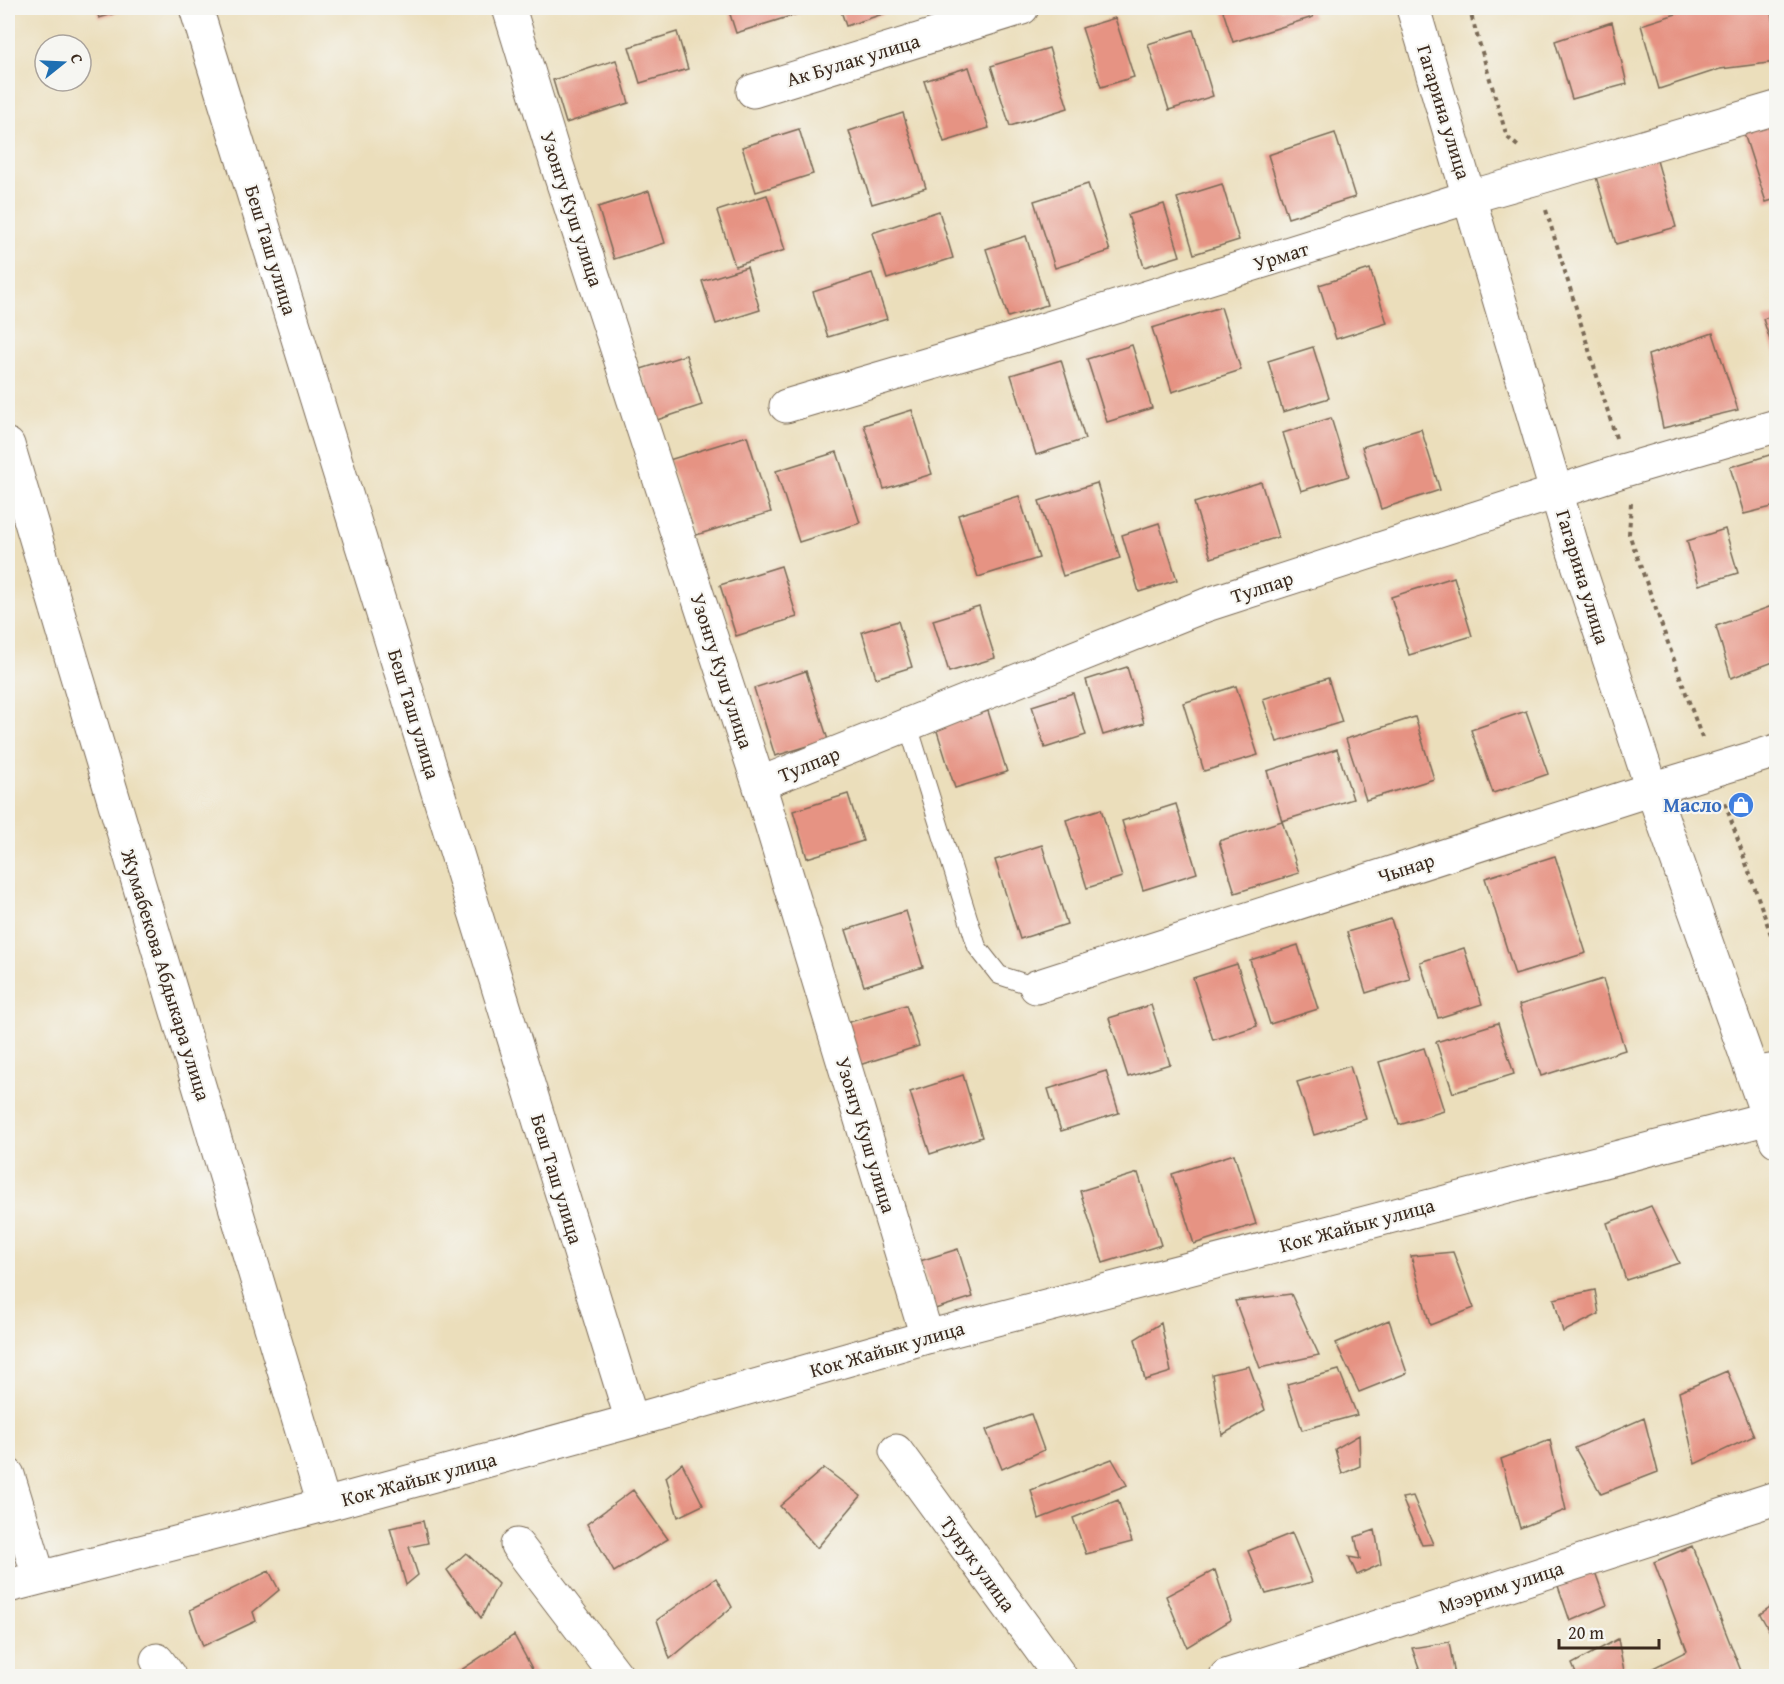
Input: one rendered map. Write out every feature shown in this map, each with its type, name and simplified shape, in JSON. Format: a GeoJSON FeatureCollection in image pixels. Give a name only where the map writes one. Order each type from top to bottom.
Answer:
{"type":"FeatureCollection","features":[{"type":"Feature","properties":{"kind":"street","name":"Беш Таш улица"},"geometry":{"type":"LineString","coordinates":[[196,8],[632,1421]]}},
{"type":"Feature","properties":{"kind":"street","name":"Узонгу Куш улица"},"geometry":{"type":"LineString","coordinates":[[509,8],[561,176],[759,784],[927,1337]]}},
{"type":"Feature","properties":{"kind":"street","name":"Ак Булак улица"},"geometry":{"type":"LineString","coordinates":[[753,91],[1022,8]]}},
{"type":"Feature","properties":{"kind":"street","name":"Гагарина улица"},"geometry":{"type":"LineString","coordinates":[[1413,8],[1574,552],[1652,789],[1765,1072],[1773,1129]]}},
{"type":"Feature","properties":{"kind":"street","name":"Урмат"},"geometry":{"type":"LineString","coordinates":[[786,406],[1007,341],[1469,197],[1776,108]]}},
{"type":"Feature","properties":{"kind":"street","name":"Тулпар"},"geometry":{"type":"LineString","coordinates":[[759,784],[1206,605],[1625,470],[1776,426]]}},
{"type":"Feature","properties":{"kind":"street","name":"Жумабекова Абдыкара улица"},"geometry":{"type":"LineString","coordinates":[[8,445],[324,1505]]}},
{"type":"Feature","properties":{"kind":"street","name":"Чынар"},"geometry":{"type":"LineString","coordinates":[[1036,987],[1652,789],[1776,752]]}},
{"type":"Feature","properties":{"kind":"street","name":"Кок Жайык улица"},"geometry":{"type":"LineString","coordinates":[[8,1586],[324,1505],[927,1337],[1773,1129]]}},
{"type":"Feature","properties":{"kind":"street","name":"Тунук улица"},"geometry":{"type":"LineString","coordinates":[[896,1451],[1060,1677]]}},
{"type":"Feature","properties":{"kind":"street"},"geometry":{"type":"LineString","coordinates":[[8,1475],[39,1577]]}},
{"type":"Feature","properties":{"kind":"street","name":"Мээрим улица"},"geometry":{"type":"LineString","coordinates":[[1226,1677],[1776,1498]]}},
{"type":"Feature","properties":{"kind":"street"},"geometry":{"type":"LineString","coordinates":[[517,1545],[617,1677]]}},
{"type":"Feature","properties":{"kind":"lane"},"geometry":{"type":"LineString","coordinates":[[908,724],[977,947],[999,975],[1036,987]]}},
{"type":"Feature","properties":{"kind":"path"},"geometry":{"type":"LineString","coordinates":[[1469,8],[1508,137]]}},
{"type":"Feature","properties":{"kind":"path"},"geometry":{"type":"LineString","coordinates":[[1546,210],[1617,445]]}},
{"type":"Feature","properties":{"kind":"path"},"geometry":{"type":"LineString","coordinates":[[1632,495],[1629,534],[1705,747]]}},
{"type":"Feature","properties":{"kind":"path"},"geometry":{"type":"LineString","coordinates":[[1722,794],[1776,949]]}},
{"type":"Feature","properties":{"kind":"building"},"geometry":{"type":"Polygon","coordinates":[[[96,8],[132,8],[99,18],[96,8]]]}},
{"type":"Feature","properties":{"kind":"building"},"geometry":{"type":"Polygon","coordinates":[[[728,8],[806,8],[807,11],[736,33],[728,8]]]}},
{"type":"Feature","properties":{"kind":"building"},"geometry":{"type":"Polygon","coordinates":[[[840,8],[891,8],[892,11],[846,26],[840,8]]]}},
{"type":"Feature","properties":{"kind":"building"},"geometry":{"type":"Polygon","coordinates":[[[1222,8],[1310,8],[1313,17],[1233,42],[1222,8]]]}},
{"type":"Feature","properties":{"kind":"building"},"geometry":{"type":"Polygon","coordinates":[[[1695,8],[1770,8],[1776,38],[1776,62],[1720,69],[1659,89],[1641,25],[1695,8]]]}},
{"type":"Feature","properties":{"kind":"building"},"geometry":{"type":"Polygon","coordinates":[[[1115,18],[1134,77],[1101,87],[1082,28],[1115,18]]]}},
{"type":"Feature","properties":{"kind":"building"},"geometry":{"type":"Polygon","coordinates":[[[1612,22],[1627,84],[1572,99],[1555,41],[1612,22]]]}},
{"type":"Feature","properties":{"kind":"building"},"geometry":{"type":"Polygon","coordinates":[[[1193,30],[1213,96],[1169,110],[1148,44],[1193,30]]]}},
{"type":"Feature","properties":{"kind":"building"},"geometry":{"type":"Polygon","coordinates":[[[677,32],[688,69],[640,83],[629,47],[677,32]]]}},
{"type":"Feature","properties":{"kind":"building"},"geometry":{"type":"Polygon","coordinates":[[[1049,48],[1068,108],[1010,126],[991,66],[1049,48]]]}},
{"type":"Feature","properties":{"kind":"building"},"geometry":{"type":"Polygon","coordinates":[[[616,60],[629,103],[566,123],[553,80],[616,60]]]}},
{"type":"Feature","properties":{"kind":"building"},"geometry":{"type":"Polygon","coordinates":[[[969,67],[989,128],[944,142],[924,81],[969,67]]]}},
{"type":"Feature","properties":{"kind":"building"},"geometry":{"type":"Polygon","coordinates":[[[1776,111],[1776,199],[1766,202],[1740,121],[1776,111]]]}},
{"type":"Feature","properties":{"kind":"building"},"geometry":{"type":"Polygon","coordinates":[[[903,113],[926,188],[872,204],[849,131],[903,113]]]}},
{"type":"Feature","properties":{"kind":"building"},"geometry":{"type":"Polygon","coordinates":[[[8,123],[14,142],[8,144],[8,123]]]}},
{"type":"Feature","properties":{"kind":"building"},"geometry":{"type":"Polygon","coordinates":[[[799,129],[813,174],[756,192],[742,147],[799,129]]]}},
{"type":"Feature","properties":{"kind":"building"},"geometry":{"type":"Polygon","coordinates":[[[1335,133],[1355,197],[1288,218],[1268,155],[1335,133]]]}},
{"type":"Feature","properties":{"kind":"building"},"geometry":{"type":"Polygon","coordinates":[[[1656,157],[1676,227],[1616,244],[1596,177],[1656,157]]]}},
{"type":"Feature","properties":{"kind":"building"},"geometry":{"type":"Polygon","coordinates":[[[1088,184],[1110,251],[1055,268],[1034,201],[1088,184]]]}},
{"type":"Feature","properties":{"kind":"building"},"geometry":{"type":"Polygon","coordinates":[[[1222,184],[1239,240],[1194,254],[1177,198],[1222,184]]]}},
{"type":"Feature","properties":{"kind":"building"},"geometry":{"type":"Polygon","coordinates":[[[649,191],[665,243],[614,259],[598,207],[649,191]]]}},
{"type":"Feature","properties":{"kind":"building"},"geometry":{"type":"Polygon","coordinates":[[[767,195],[785,250],[735,266],[717,211],[767,195]]]}},
{"type":"Feature","properties":{"kind":"building"},"geometry":{"type":"Polygon","coordinates":[[[1164,204],[1180,256],[1144,267],[1128,215],[1164,204]]]}},
{"type":"Feature","properties":{"kind":"building"},"geometry":{"type":"Polygon","coordinates":[[[939,211],[953,258],[887,279],[872,233],[939,211]]]}},
{"type":"Feature","properties":{"kind":"building"},"geometry":{"type":"Polygon","coordinates":[[[1026,236],[1047,305],[1008,317],[986,249],[1026,236]]]}},
{"type":"Feature","properties":{"kind":"building"},"geometry":{"type":"Polygon","coordinates":[[[747,267],[760,310],[716,324],[702,281],[747,267]]]}},
{"type":"Feature","properties":{"kind":"building"},"geometry":{"type":"Polygon","coordinates":[[[1370,269],[1387,323],[1336,339],[1319,285],[1370,269]]]}},
{"type":"Feature","properties":{"kind":"building"},"geometry":{"type":"Polygon","coordinates":[[[872,273],[887,319],[828,337],[813,292],[872,273]]]}},
{"type":"Feature","properties":{"kind":"building"},"geometry":{"type":"Polygon","coordinates":[[[1221,307],[1241,370],[1172,392],[1152,328],[1221,307]]]}},
{"type":"Feature","properties":{"kind":"building"},"geometry":{"type":"Polygon","coordinates":[[[1776,315],[1776,358],[1763,319],[1776,315]]]}},
{"type":"Feature","properties":{"kind":"building"},"geometry":{"type":"Polygon","coordinates":[[[1713,333],[1738,410],[1663,428],[1648,355],[1713,333]]]}},
{"type":"Feature","properties":{"kind":"building"},"geometry":{"type":"Polygon","coordinates":[[[1132,345],[1152,408],[1107,422],[1087,359],[1132,345]]]}},
{"type":"Feature","properties":{"kind":"building"},"geometry":{"type":"Polygon","coordinates":[[[1313,347],[1329,398],[1283,412],[1268,361],[1313,347]]]}},
{"type":"Feature","properties":{"kind":"building"},"geometry":{"type":"Polygon","coordinates":[[[686,355],[702,405],[657,420],[641,369],[686,355]]]}},
{"type":"Feature","properties":{"kind":"building"},"geometry":{"type":"Polygon","coordinates":[[[1061,360],[1085,439],[1036,455],[1011,375],[1061,360]]]}},
{"type":"Feature","properties":{"kind":"building"},"geometry":{"type":"Polygon","coordinates":[[[912,410],[932,474],[884,489],[864,425],[912,410]]]}},
{"type":"Feature","properties":{"kind":"building"},"geometry":{"type":"Polygon","coordinates":[[[1331,418],[1349,476],[1301,491],[1283,433],[1331,418]]]}},
{"type":"Feature","properties":{"kind":"building"},"geometry":{"type":"Polygon","coordinates":[[[1421,429],[1440,490],[1381,509],[1362,447],[1421,429]]]}},
{"type":"Feature","properties":{"kind":"building"},"geometry":{"type":"Polygon","coordinates":[[[747,436],[771,512],[693,536],[669,460],[747,436]]]}},
{"type":"Feature","properties":{"kind":"building"},"geometry":{"type":"Polygon","coordinates":[[[837,452],[860,523],[799,542],[776,471],[837,452]]]}},
{"type":"Feature","properties":{"kind":"building"},"geometry":{"type":"Polygon","coordinates":[[[1776,453],[1776,506],[1744,514],[1730,467],[1776,453]]]}},
{"type":"Feature","properties":{"kind":"building"},"geometry":{"type":"Polygon","coordinates":[[[1261,482],[1278,537],[1211,558],[1194,503],[1261,482]]]}},
{"type":"Feature","properties":{"kind":"building"},"geometry":{"type":"Polygon","coordinates":[[[1097,483],[1120,558],[1063,576],[1039,501],[1097,483]]]}},
{"type":"Feature","properties":{"kind":"building"},"geometry":{"type":"Polygon","coordinates":[[[1019,496],[1039,558],[978,577],[958,515],[1019,496]]]}},
{"type":"Feature","properties":{"kind":"building"},"geometry":{"type":"Polygon","coordinates":[[[1159,523],[1177,580],[1139,592],[1122,535],[1159,523]]]}},
{"type":"Feature","properties":{"kind":"building"},"geometry":{"type":"Polygon","coordinates":[[[1725,529],[1738,573],[1699,585],[1687,541],[1725,529]]]}},
{"type":"Feature","properties":{"kind":"building"},"geometry":{"type":"Polygon","coordinates":[[[781,566],[797,617],[736,636],[720,585],[781,566]]]}},
{"type":"Feature","properties":{"kind":"building"},"geometry":{"type":"Polygon","coordinates":[[[1454,577],[1472,636],[1409,655],[1391,597],[1454,577]]]}},
{"type":"Feature","properties":{"kind":"building"},"geometry":{"type":"Polygon","coordinates":[[[979,606],[995,658],[949,672],[933,620],[979,606]]]}},
{"type":"Feature","properties":{"kind":"building"},"geometry":{"type":"Polygon","coordinates":[[[1772,606],[1776,619],[1776,661],[1731,678],[1716,626],[1772,606]]]}},
{"type":"Feature","properties":{"kind":"building"},"geometry":{"type":"Polygon","coordinates":[[[898,621],[912,667],[876,678],[862,632],[898,621]]]}},
{"type":"Feature","properties":{"kind":"building"},"geometry":{"type":"Polygon","coordinates":[[[1127,667],[1144,723],[1103,735],[1086,680],[1127,667]]]}},
{"type":"Feature","properties":{"kind":"building"},"geometry":{"type":"Polygon","coordinates":[[[806,671],[828,740],[775,756],[754,688],[806,671]]]}},
{"type":"Feature","properties":{"kind":"building"},"geometry":{"type":"Polygon","coordinates":[[[1328,678],[1342,722],[1277,742],[1263,699],[1328,678]]]}},
{"type":"Feature","properties":{"kind":"building"},"geometry":{"type":"Polygon","coordinates":[[[1236,686],[1258,755],[1204,771],[1183,703],[1236,686]]]}},
{"type":"Feature","properties":{"kind":"building"},"geometry":{"type":"Polygon","coordinates":[[[1073,693],[1086,735],[1045,748],[1032,706],[1073,693]]]}},
{"type":"Feature","properties":{"kind":"building"},"geometry":{"type":"Polygon","coordinates":[[[988,711],[1007,772],[955,788],[936,728],[988,711]]]}},
{"type":"Feature","properties":{"kind":"building"},"geometry":{"type":"Polygon","coordinates":[[[1526,711],[1548,774],[1493,793],[1471,730],[1526,711]]]}},
{"type":"Feature","properties":{"kind":"building"},"geometry":{"type":"Polygon","coordinates":[[[1415,717],[1434,779],[1366,800],[1346,739],[1415,717]]]}},
{"type":"Feature","properties":{"kind":"building"},"geometry":{"type":"Polygon","coordinates":[[[1337,749],[1353,799],[1282,821],[1267,771],[1337,749]]]}},
{"type":"Feature","properties":{"kind":"building"},"geometry":{"type":"Polygon","coordinates":[[[848,794],[863,841],[807,858],[793,811],[848,794]]]}},
{"type":"Feature","properties":{"kind":"building"},"geometry":{"type":"Polygon","coordinates":[[[1176,804],[1197,873],[1143,890],[1122,821],[1176,804]]]}},
{"type":"Feature","properties":{"kind":"building"},"geometry":{"type":"Polygon","coordinates":[[[1101,809],[1122,877],[1087,888],[1066,820],[1101,809]]]}},
{"type":"Feature","properties":{"kind":"building"},"geometry":{"type":"Polygon","coordinates":[[[1282,821],[1299,873],[1235,893],[1219,841],[1282,821]]]}},
{"type":"Feature","properties":{"kind":"building"},"geometry":{"type":"Polygon","coordinates":[[[1042,845],[1067,924],[1020,939],[995,860],[1042,845]]]}},
{"type":"Feature","properties":{"kind":"building"},"geometry":{"type":"Polygon","coordinates":[[[1555,856],[1586,953],[1515,975],[1485,878],[1555,856]]]}},
{"type":"Feature","properties":{"kind":"building"},"geometry":{"type":"Polygon","coordinates":[[[906,911],[923,967],[864,986],[846,930],[906,911]]]}},
{"type":"Feature","properties":{"kind":"building"},"geometry":{"type":"Polygon","coordinates":[[[1391,919],[1410,979],[1366,993],[1347,932],[1391,919]]]}},
{"type":"Feature","properties":{"kind":"building"},"geometry":{"type":"Polygon","coordinates":[[[1298,945],[1318,1009],[1270,1024],[1250,960],[1298,945]]]}},
{"type":"Feature","properties":{"kind":"building"},"geometry":{"type":"Polygon","coordinates":[[[1464,948],[1482,1004],[1438,1018],[1420,962],[1464,948]]]}},
{"type":"Feature","properties":{"kind":"building"},"geometry":{"type":"Polygon","coordinates":[[[1237,964],[1257,1026],[1213,1040],[1193,978],[1237,964]]]}},
{"type":"Feature","properties":{"kind":"building"},"geometry":{"type":"Polygon","coordinates":[[[1603,979],[1625,1050],[1541,1076],[1519,1005],[1603,979]]]}},
{"type":"Feature","properties":{"kind":"building"},"geometry":{"type":"Polygon","coordinates":[[[906,1005],[919,1046],[853,1067],[840,1025],[906,1005]]]}},
{"type":"Feature","properties":{"kind":"building"},"geometry":{"type":"Polygon","coordinates":[[[1151,1005],[1170,1064],[1128,1077],[1109,1018],[1151,1005]]]}},
{"type":"Feature","properties":{"kind":"building"},"geometry":{"type":"Polygon","coordinates":[[[1498,1023],[1514,1074],[1453,1093],[1436,1042],[1498,1023]]]}},
{"type":"Feature","properties":{"kind":"building"},"geometry":{"type":"Polygon","coordinates":[[[1424,1048],[1444,1111],[1399,1125],[1379,1062],[1424,1048]]]}},
{"type":"Feature","properties":{"kind":"building"},"geometry":{"type":"Polygon","coordinates":[[[1350,1066],[1366,1119],[1314,1135],[1297,1082],[1350,1066]]]}},
{"type":"Feature","properties":{"kind":"building"},"geometry":{"type":"Polygon","coordinates":[[[1106,1071],[1119,1113],[1061,1131],[1048,1089],[1106,1071]]]}},
{"type":"Feature","properties":{"kind":"building"},"geometry":{"type":"Polygon","coordinates":[[[963,1075],[982,1137],[930,1154],[910,1092],[963,1075]]]}},
{"type":"Feature","properties":{"kind":"building"},"geometry":{"type":"Polygon","coordinates":[[[1234,1154],[1256,1224],[1194,1244],[1172,1174],[1234,1154]]]}},
{"type":"Feature","properties":{"kind":"building"},"geometry":{"type":"Polygon","coordinates":[[[1138,1173],[1161,1245],[1103,1263],[1080,1191],[1138,1173]]]}},
{"type":"Feature","properties":{"kind":"building"},"geometry":{"type":"Polygon","coordinates":[[[1651,1206],[1679,1263],[1626,1280],[1607,1223],[1651,1206]]]}},
{"type":"Feature","properties":{"kind":"building"},"geometry":{"type":"Polygon","coordinates":[[[958,1249],[973,1297],[935,1309],[920,1261],[958,1249]]]}},
{"type":"Feature","properties":{"kind":"building"},"geometry":{"type":"Polygon","coordinates":[[[1453,1252],[1474,1308],[1430,1325],[1411,1256],[1453,1252]]]}},
{"type":"Feature","properties":{"kind":"building"},"geometry":{"type":"Polygon","coordinates":[[[1595,1290],[1599,1314],[1563,1332],[1554,1299],[1595,1290]]]}},
{"type":"Feature","properties":{"kind":"building"},"geometry":{"type":"Polygon","coordinates":[[[1291,1294],[1319,1355],[1260,1368],[1235,1301],[1291,1294]]]}},
{"type":"Feature","properties":{"kind":"building"},"geometry":{"type":"Polygon","coordinates":[[[1389,1320],[1407,1373],[1359,1392],[1336,1343],[1389,1320]]]}},
{"type":"Feature","properties":{"kind":"building"},"geometry":{"type":"Polygon","coordinates":[[[1161,1323],[1171,1372],[1145,1380],[1135,1339],[1161,1323]]]}},
{"type":"Feature","properties":{"kind":"building"},"geometry":{"type":"Polygon","coordinates":[[[1249,1366],[1265,1410],[1222,1435],[1212,1374],[1249,1366]]]}},
{"type":"Feature","properties":{"kind":"building"},"geometry":{"type":"Polygon","coordinates":[[[1339,1370],[1357,1415],[1302,1430],[1287,1384],[1339,1370]]]}},
{"type":"Feature","properties":{"kind":"building"},"geometry":{"type":"Polygon","coordinates":[[[1727,1371],[1754,1436],[1695,1464],[1679,1392],[1727,1371]]]}},
{"type":"Feature","properties":{"kind":"building"},"geometry":{"type":"Polygon","coordinates":[[[1031,1414],[1044,1450],[1002,1469],[986,1430],[1031,1414]]]}},
{"type":"Feature","properties":{"kind":"building"},"geometry":{"type":"Polygon","coordinates":[[[1644,1418],[1658,1472],[1601,1494],[1575,1448],[1644,1418]]]}},
{"type":"Feature","properties":{"kind":"building"},"geometry":{"type":"Polygon","coordinates":[[[1359,1435],[1360,1466],[1342,1474],[1335,1449],[1359,1435]]]}},
{"type":"Feature","properties":{"kind":"building"},"geometry":{"type":"Polygon","coordinates":[[[1550,1440],[1566,1510],[1520,1528],[1501,1459],[1550,1440]]]}},
{"type":"Feature","properties":{"kind":"building"},"geometry":{"type":"Polygon","coordinates":[[[1112,1459],[1127,1485],[1039,1519],[1031,1490],[1112,1459]]]}},
{"type":"Feature","properties":{"kind":"building"},"geometry":{"type":"Polygon","coordinates":[[[682,1463],[703,1505],[678,1517],[666,1477],[682,1463]]]}},
{"type":"Feature","properties":{"kind":"building"},"geometry":{"type":"Polygon","coordinates":[[[824,1468],[861,1496],[817,1548],[780,1506],[824,1468]]]}},
{"type":"Feature","properties":{"kind":"building"},"geometry":{"type":"Polygon","coordinates":[[[633,1490],[668,1539],[614,1572],[587,1524],[633,1490]]]}},
{"type":"Feature","properties":{"kind":"building"},"geometry":{"type":"Polygon","coordinates":[[[1413,1496],[1433,1544],[1422,1545],[1402,1498],[1413,1496]]]}},
{"type":"Feature","properties":{"kind":"building"},"geometry":{"type":"Polygon","coordinates":[[[1118,1500],[1132,1542],[1086,1554],[1073,1518],[1118,1500]]]}},
{"type":"Feature","properties":{"kind":"building"},"geometry":{"type":"Polygon","coordinates":[[[423,1521],[428,1543],[409,1547],[418,1575],[406,1585],[390,1528],[423,1521]]]}},
{"type":"Feature","properties":{"kind":"building"},"geometry":{"type":"Polygon","coordinates":[[[1375,1530],[1381,1564],[1357,1575],[1349,1557],[1360,1559],[1355,1537],[1375,1530]]]}},
{"type":"Feature","properties":{"kind":"building"},"geometry":{"type":"Polygon","coordinates":[[[1292,1533],[1312,1582],[1266,1594],[1248,1551],[1292,1533]]]}},
{"type":"Feature","properties":{"kind":"building"},"geometry":{"type":"Polygon","coordinates":[[[1692,1546],[1743,1676],[1652,1676],[1649,1670],[1687,1651],[1654,1562],[1692,1546]]]}},
{"type":"Feature","properties":{"kind":"building"},"geometry":{"type":"Polygon","coordinates":[[[466,1553],[498,1584],[481,1618],[447,1570],[466,1553]]]}},
{"type":"Feature","properties":{"kind":"building"},"geometry":{"type":"Polygon","coordinates":[[[1594,1569],[1607,1605],[1570,1621],[1558,1586],[1594,1569]]]}},
{"type":"Feature","properties":{"kind":"building"},"geometry":{"type":"Polygon","coordinates":[[[1215,1570],[1231,1620],[1187,1647],[1166,1596],[1215,1570]]]}},
{"type":"Feature","properties":{"kind":"building"},"geometry":{"type":"Polygon","coordinates":[[[269,1571],[279,1590],[253,1612],[256,1621],[203,1646],[190,1610],[269,1571]]]}},
{"type":"Feature","properties":{"kind":"building"},"geometry":{"type":"Polygon","coordinates":[[[716,1578],[732,1607],[670,1659],[657,1620],[716,1578]]]}},
{"type":"Feature","properties":{"kind":"building"},"geometry":{"type":"Polygon","coordinates":[[[1776,1603],[1776,1643],[1760,1614],[1776,1603]]]}},
{"type":"Feature","properties":{"kind":"building"},"geometry":{"type":"Polygon","coordinates":[[[514,1635],[536,1676],[452,1676],[514,1635]]]}},
{"type":"Feature","properties":{"kind":"building"},"geometry":{"type":"Polygon","coordinates":[[[1618,1639],[1625,1676],[1577,1676],[1572,1664],[1618,1639]]]}},
{"type":"Feature","properties":{"kind":"building"},"geometry":{"type":"Polygon","coordinates":[[[1449,1642],[1455,1676],[1422,1676],[1412,1648],[1449,1642]]]}},
{"type":"Feature","properties":{"kind":"place","name":"Масло"},"geometry":{"type":"Point","coordinates":[1741,805]}}]}
